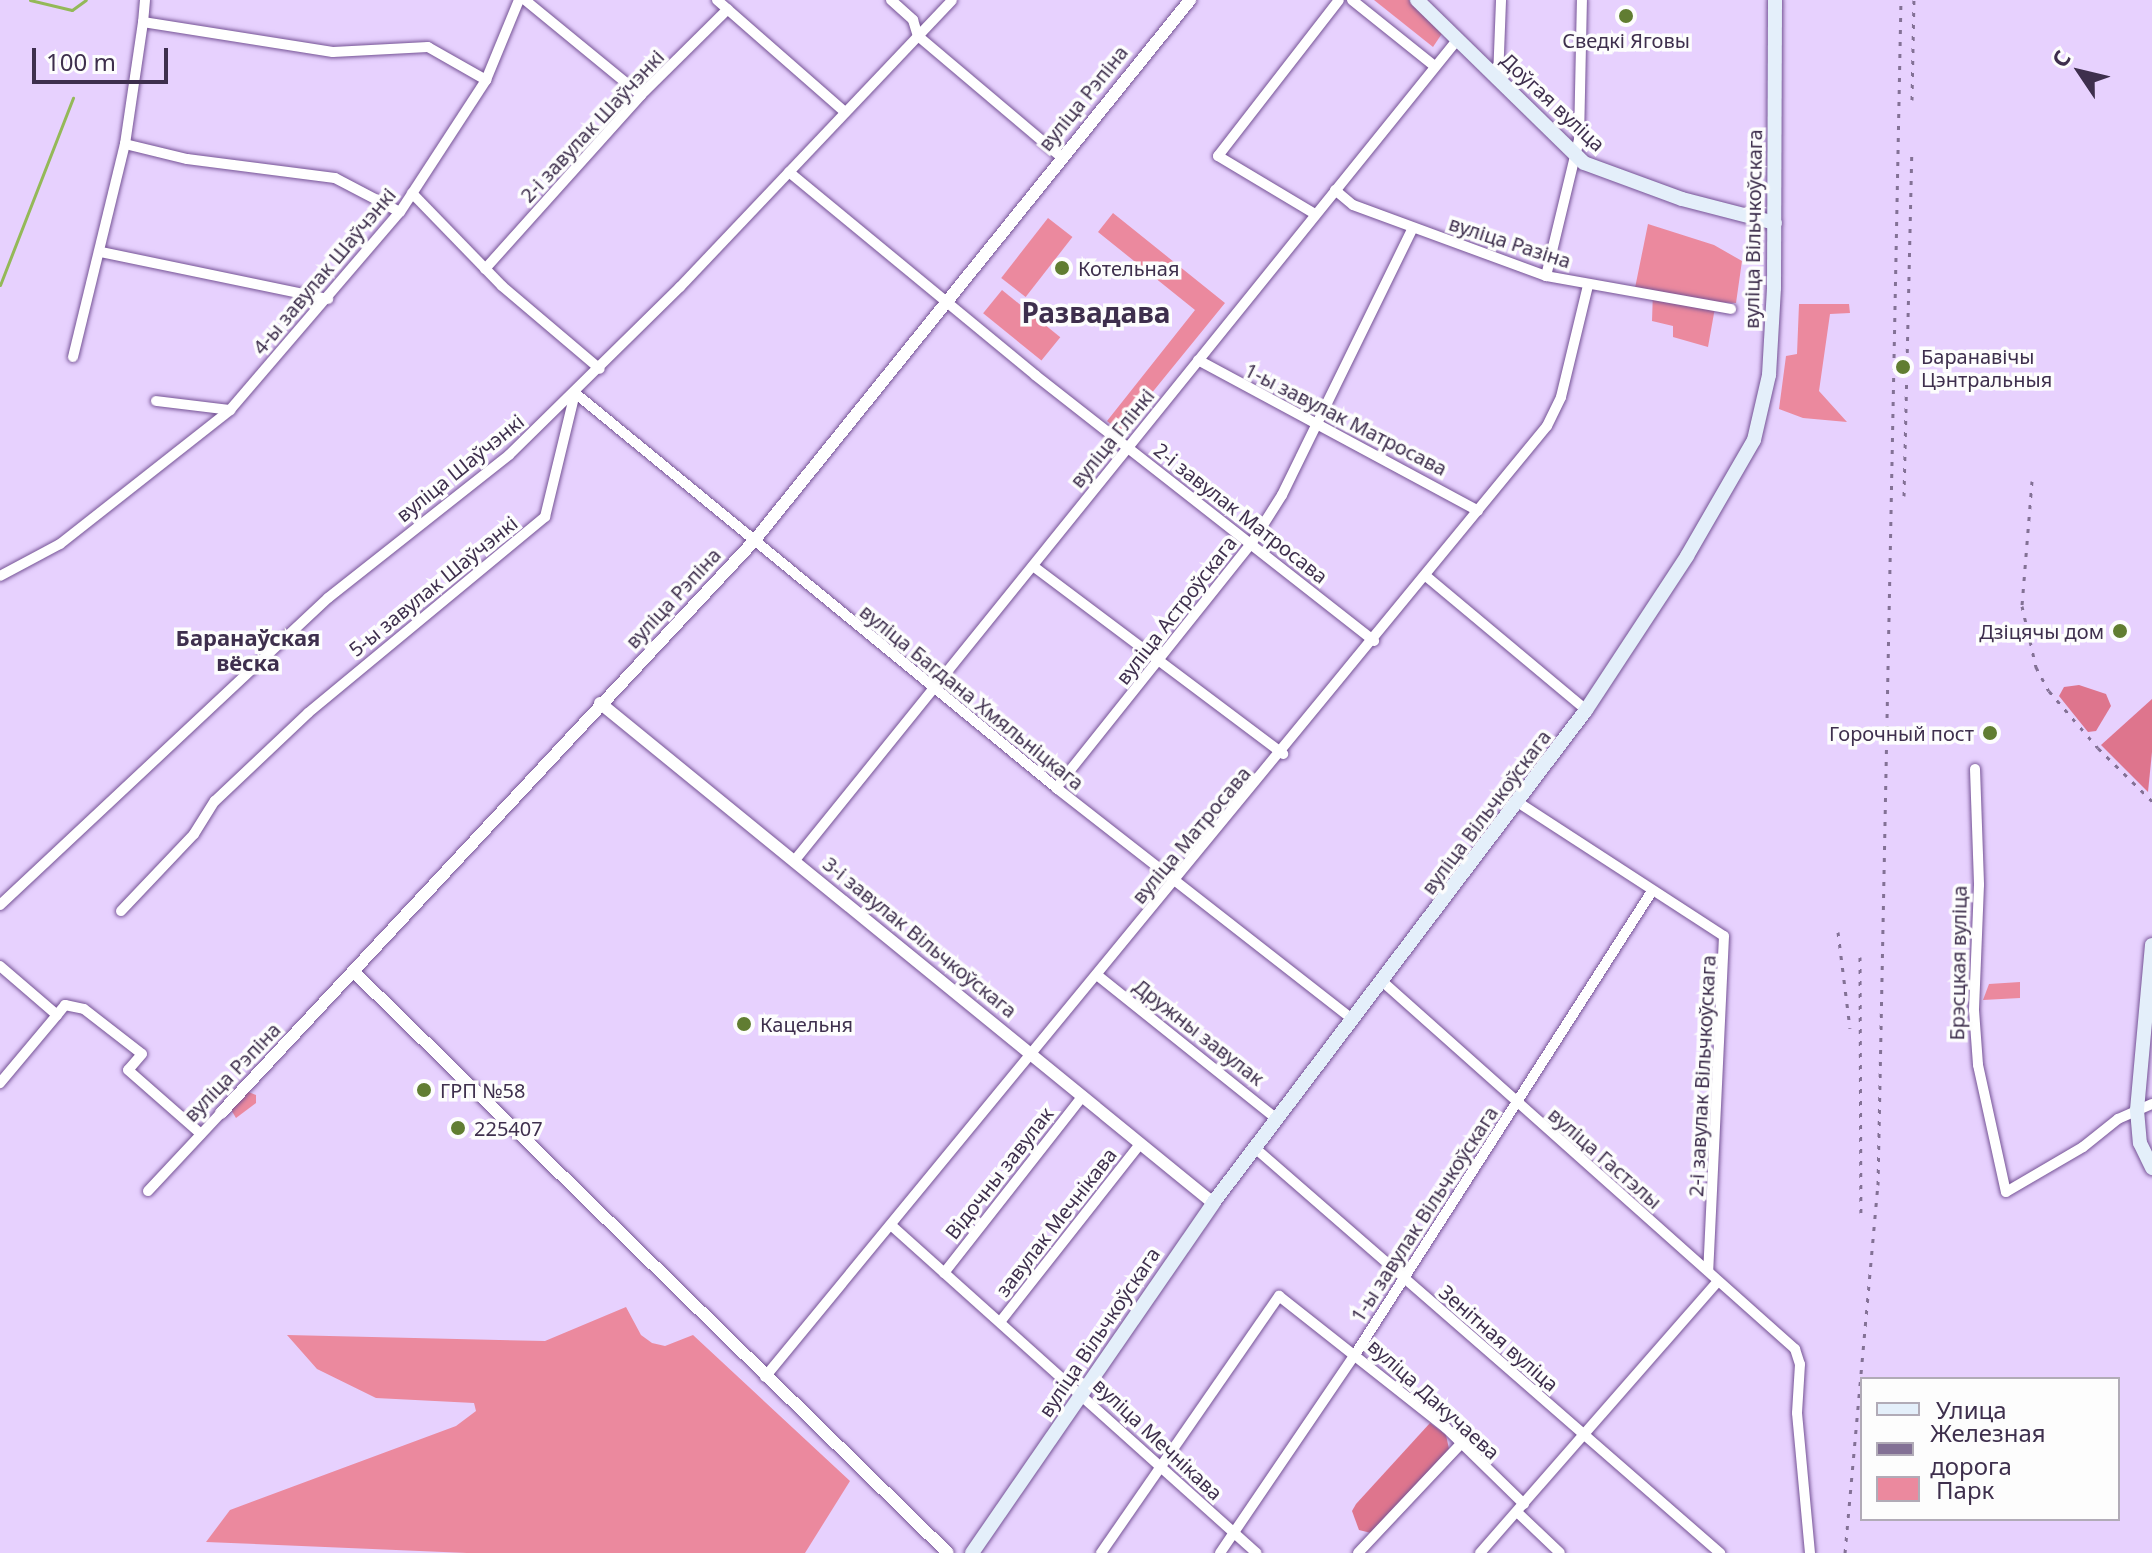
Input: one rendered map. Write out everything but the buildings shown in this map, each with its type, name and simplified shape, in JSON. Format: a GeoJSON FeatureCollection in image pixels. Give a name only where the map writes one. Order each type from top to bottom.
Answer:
{"type":"FeatureCollection","features":[{"type":"Feature","properties":{"kind":"main road","name":"Доўгая вуліца"},"geometry":{"type":"LineString","coordinates":[[1417,0],[1575,156],[1612,175],[1775,223]]}},
{"type":"Feature","properties":{"kind":"main road","name":"вуліца Вільчкоўскага"},"geometry":{"type":"LineString","coordinates":[[972,1553],[1213,1203],[1519,803],[1586,710],[1713,513],[1758,428],[1769,375],[1775,223],[1775,0]]}},
{"type":"Feature","properties":{"kind":"main road"},"geometry":{"type":"LineString","coordinates":[[2152,945],[2137,1110],[2140,1143],[2152,1168]]}},
{"type":"Feature","properties":{"kind":"street"},"geometry":{"type":"LineString","coordinates":[[73,357],[125,144],[145,0]]}},
{"type":"Feature","properties":{"kind":"street"},"geometry":{"type":"LineString","coordinates":[[522,0],[641,95]]}},
{"type":"Feature","properties":{"kind":"street","name":"4-ы завулак Шаўчэнкі"},"geometry":{"type":"LineString","coordinates":[[0,576],[60,544],[230,410],[400,212],[486,80],[522,0]]}},
{"type":"Feature","properties":{"kind":"street"},"geometry":{"type":"LineString","coordinates":[[717,0],[845,112]]}},
{"type":"Feature","properties":{"kind":"street"},"geometry":{"type":"LineString","coordinates":[[891,0],[913,20],[918,36],[1061,157]]}},
{"type":"Feature","properties":{"kind":"street","name":"вуліца Шаўчэнкі"},"geometry":{"type":"LineString","coordinates":[[0,905],[328,598],[509,455],[575,393],[952,0]]}},
{"type":"Feature","properties":{"kind":"street","name":"вуліца Рэпіна"},"geometry":{"type":"LineString","coordinates":[[148,1191],[355,973],[600,703],[754,541],[1190,0]]}},
{"type":"Feature","properties":{"kind":"street"},"geometry":{"type":"LineString","coordinates":[[1315,214],[1218,156],[1339,0]]}},
{"type":"Feature","properties":{"kind":"street"},"geometry":{"type":"LineString","coordinates":[[1352,0],[1433,65]]}},
{"type":"Feature","properties":{"kind":"street"},"geometry":{"type":"LineString","coordinates":[[1498,79],[1501,0]]}},
{"type":"Feature","properties":{"kind":"street"},"geometry":{"type":"LineString","coordinates":[[1546,276],[1575,156],[1582,0]]}},
{"type":"Feature","properties":{"kind":"street","name":"2-і завулак Шаўчэнкі"},"geometry":{"type":"LineString","coordinates":[[485,269],[641,95],[728,9]]}},
{"type":"Feature","properties":{"kind":"street"},"geometry":{"type":"LineString","coordinates":[[143,22],[333,52],[428,47],[486,80]]}},
{"type":"Feature","properties":{"kind":"street","name":"вуліца Глінкі"},"geometry":{"type":"LineString","coordinates":[[795,860],[1433,65],[1458,39]]}},
{"type":"Feature","properties":{"kind":"street"},"geometry":{"type":"LineString","coordinates":[[125,144],[187,159],[335,178],[400,212]]}},
{"type":"Feature","properties":{"kind":"street","name":"2-і завулак Матросава"},"geometry":{"type":"LineString","coordinates":[[789,172],[946,301],[1374,641]]}},
{"type":"Feature","properties":{"kind":"street","name":"вуліца Разіна"},"geometry":{"type":"LineString","coordinates":[[1335,190],[1353,205],[1546,276],[1731,309]]}},
{"type":"Feature","properties":{"kind":"street"},"geometry":{"type":"LineString","coordinates":[[412,193],[485,269],[600,369]]}},
{"type":"Feature","properties":{"kind":"street","name":"вуліца Астроўскага"},"geometry":{"type":"LineString","coordinates":[[1056,788],[1160,663],[1251,544],[1282,495],[1413,228]]}},
{"type":"Feature","properties":{"kind":"street"},"geometry":{"type":"LineString","coordinates":[[101,252],[328,299]]}},
{"type":"Feature","properties":{"kind":"street","name":"вуліца Матросава"},"geometry":{"type":"LineString","coordinates":[[765,1377],[1283,754],[1478,511],[1558,405],[1588,285]]}},
{"type":"Feature","properties":{"kind":"street","name":"1-ы завулак Матросава"},"geometry":{"type":"LineString","coordinates":[[1198,360],[1478,511]]}},
{"type":"Feature","properties":{"kind":"street","name":"вуліца Багдана Хмяльніцкага"},"geometry":{"type":"LineString","coordinates":[[575,393],[1175,884],[1353,1020]]}},
{"type":"Feature","properties":{"kind":"street","name":"5-ы завулак Шаўчэнкі"},"geometry":{"type":"LineString","coordinates":[[121,911],[194,834],[215,801],[308,713],[545,517],[575,393]]}},
{"type":"Feature","properties":{"kind":"street"},"geometry":{"type":"LineString","coordinates":[[156,401],[230,410]]}},
{"type":"Feature","properties":{"kind":"street"},"geometry":{"type":"LineString","coordinates":[[1033,566],[1283,754]]}},
{"type":"Feature","properties":{"kind":"street"},"geometry":{"type":"LineString","coordinates":[[1426,576],[1586,710]]}},
{"type":"Feature","properties":{"kind":"street","name":"3-і завулак Вільчкоўскага"},"geometry":{"type":"LineString","coordinates":[[600,703],[1213,1203]]}},
{"type":"Feature","properties":{"kind":"street","name":"Брэсцкая вуліца"},"geometry":{"type":"LineString","coordinates":[[1975,769],[1979,885],[1974,1010],[1978,1065],[2006,1192],[2137,1110]]}},
{"type":"Feature","properties":{"kind":"street","name":"2-і завулак Вільчкоўскага"},"geometry":{"type":"LineString","coordinates":[[1519,803],[1652,891],[1715,928],[1728,945],[1708,1271]]}},
{"type":"Feature","properties":{"kind":"street","name":"1-ы завулак Вільчкоўскага"},"geometry":{"type":"LineString","coordinates":[[1220,1553],[1356,1353],[1652,891]]}},
{"type":"Feature","properties":{"kind":"street"},"geometry":{"type":"LineString","coordinates":[[0,966],[57,1015]]}},
{"type":"Feature","properties":{"kind":"street"},"geometry":{"type":"LineString","coordinates":[[355,973],[948,1553]]}},
{"type":"Feature","properties":{"kind":"street","name":"Дружны завулак"},"geometry":{"type":"LineString","coordinates":[[1097,975],[1277,1119]]}},
{"type":"Feature","properties":{"kind":"street","name":"вуліца Гастэлы"},"geometry":{"type":"LineString","coordinates":[[1383,982],[1795,1349],[1800,1364],[1797,1413],[1810,1553]]}},
{"type":"Feature","properties":{"kind":"street"},"geometry":{"type":"LineString","coordinates":[[0,1083],[65,1005],[84,1009],[142,1054],[128,1070],[201,1134]]}},
{"type":"Feature","properties":{"kind":"street","name":"Відочны завулак"},"geometry":{"type":"LineString","coordinates":[[944,1273],[1083,1096]]}},
{"type":"Feature","properties":{"kind":"street"},"geometry":{"type":"LineString","coordinates":[[2137,1110],[2152,1104]]}},
{"type":"Feature","properties":{"kind":"street","name":"завулак Мечнікава"},"geometry":{"type":"LineString","coordinates":[[1000,1322],[1140,1144]]}},
{"type":"Feature","properties":{"kind":"street","name":"Зенітная вуліца"},"geometry":{"type":"LineString","coordinates":[[1255,1148],[1720,1553]]}},
{"type":"Feature","properties":{"kind":"street","name":"вуліца Мечнікава"},"geometry":{"type":"LineString","coordinates":[[891,1225],[1082,1393],[1256,1553]]}},
{"type":"Feature","properties":{"kind":"street"},"geometry":{"type":"LineString","coordinates":[[1480,1553],[1718,1281]]}},
{"type":"Feature","properties":{"kind":"street","name":"вуліца Дакучаева"},"geometry":{"type":"LineString","coordinates":[[1162,1465],[1279,1296],[1356,1353],[1446,1428],[1459,1446],[1560,1553]]}},
{"type":"Feature","properties":{"kind":"street"},"geometry":{"type":"LineString","coordinates":[[1358,1553],[1459,1446]]}},
{"type":"Feature","properties":{"kind":"street"},"geometry":{"type":"LineString","coordinates":[[1101,1553],[1162,1465]]}},
{"type":"Feature","properties":{"kind":"green space"},"geometry":{"type":"Polygon","coordinates":[[[1374,0],[1409,0],[1443,32],[1433,47],[1374,0]]]}},
{"type":"Feature","properties":{"kind":"green space"},"geometry":{"type":"Polygon","coordinates":[[[1113,213],[1225,303],[1120,432],[1107,421],[1195,310],[1098,232],[1113,213]]]}},
{"type":"Feature","properties":{"kind":"green space"},"geometry":{"type":"Polygon","coordinates":[[[1048,218],[1072,237],[1026,297],[1001,278],[1048,218]]]}},
{"type":"Feature","properties":{"kind":"green space"},"geometry":{"type":"Polygon","coordinates":[[[1648,224],[1714,245],[1742,261],[1736,303],[1716,302],[1708,347],[1673,337],[1673,326],[1652,321],[1653,291],[1635,288],[1648,224]]]}},
{"type":"Feature","properties":{"kind":"green space"},"geometry":{"type":"Polygon","coordinates":[[[1002,290],[1060,337],[1041,361],[983,313],[1002,290]]]}},
{"type":"Feature","properties":{"kind":"green space"},"geometry":{"type":"Polygon","coordinates":[[[1799,304],[1849,304],[1850,313],[1830,314],[1819,391],[1847,422],[1803,418],[1779,409],[1786,356],[1797,354],[1799,304]]]}},
{"type":"Feature","properties":{"kind":"green space"},"geometry":{"type":"Polygon","coordinates":[[[2020,982],[2020,998],[1983,1000],[1989,984],[2020,982]]]}},
{"type":"Feature","properties":{"kind":"green space"},"geometry":{"type":"Polygon","coordinates":[[[246,1091],[256,1095],[256,1103],[236,1118],[230,1108],[246,1091]]]}},
{"type":"Feature","properties":{"kind":"green space"},"geometry":{"type":"Polygon","coordinates":[[[626,1307],[641,1335],[652,1343],[665,1346],[693,1335],[850,1481],[805,1553],[467,1553],[206,1542],[230,1510],[456,1426],[476,1411],[474,1403],[376,1398],[317,1369],[287,1335],[545,1341],[626,1307]]]}},
{"type":"Feature","properties":{"kind":"shaded area"},"geometry":{"type":"Polygon","coordinates":[[[2079,685],[2106,694],[2111,706],[2096,731],[2088,732],[2059,696],[2064,687],[2079,685]]]}},
{"type":"Feature","properties":{"kind":"shaded area"},"geometry":{"type":"Polygon","coordinates":[[[2152,699],[2152,752],[2148,792],[2101,745],[2152,699]]]}},
{"type":"Feature","properties":{"kind":"shaded area"},"geometry":{"type":"Polygon","coordinates":[[[1430,1423],[1446,1435],[1449,1449],[1371,1533],[1359,1530],[1352,1511],[1356,1504],[1430,1423]]]}},
{"type":"Feature","properties":{"kind":"waterway"},"geometry":{"type":"LineString","coordinates":[[30,0],[72,10],[86,0]]}},
{"type":"Feature","properties":{"kind":"waterway"},"geometry":{"type":"LineString","coordinates":[[0,285],[73,98]]}},
{"type":"Feature","properties":{"kind":"railway"},"geometry":{"type":"LineString","coordinates":[[1861,1377],[1878,1185],[1901,0]]}},
{"type":"Feature","properties":{"kind":"railway"},"geometry":{"type":"LineString","coordinates":[[1912,100],[1914,0]]}},
{"type":"Feature","properties":{"kind":"railway"},"geometry":{"type":"LineString","coordinates":[[1904,496],[1912,152]]}},
{"type":"Feature","properties":{"kind":"railway"},"geometry":{"type":"LineString","coordinates":[[2032,481],[2022,606],[2036,667],[2049,691],[2098,748],[2152,801]]}},
{"type":"Feature","properties":{"kind":"railway"},"geometry":{"type":"LineString","coordinates":[[1838,932],[1850,1028]]}},
{"type":"Feature","properties":{"kind":"railway"},"geometry":{"type":"LineString","coordinates":[[1860,957],[1861,1213]]}},
{"type":"Feature","properties":{"kind":"railway"},"geometry":{"type":"LineString","coordinates":[[1845,1553],[1860,1386]]}},
{"type":"Feature","properties":{"kind":"place","name":"Сведкі Яговы"},"geometry":{"type":"Point","coordinates":[1626,16]}},
{"type":"Feature","properties":{"kind":"place","name":"Котельная"},"geometry":{"type":"Point","coordinates":[1062,268]}},
{"type":"Feature","properties":{"kind":"place","name":"Баранавічы Цэнтральныя"},"geometry":{"type":"Point","coordinates":[1903,367]}},
{"type":"Feature","properties":{"kind":"place","name":"Дзіцячы дом"},"geometry":{"type":"Point","coordinates":[2120,631]}},
{"type":"Feature","properties":{"kind":"place","name":"Горочный пост"},"geometry":{"type":"Point","coordinates":[1990,733]}},
{"type":"Feature","properties":{"kind":"place","name":"Кацельня"},"geometry":{"type":"Point","coordinates":[744,1024]}},
{"type":"Feature","properties":{"kind":"place","name":"ГРП №58"},"geometry":{"type":"Point","coordinates":[424,1090]}},
{"type":"Feature","properties":{"kind":"place","name":"225407"},"geometry":{"type":"Point","coordinates":[458,1128]}},
{"type":"Feature","properties":{"kind":"district","name":"Развадава"},"geometry":{"type":"Point","coordinates":[1096,312]}},
{"type":"Feature","properties":{"kind":"district","name":"Баранаўская вёска"},"geometry":{"type":"Point","coordinates":[248,650]}}]}
